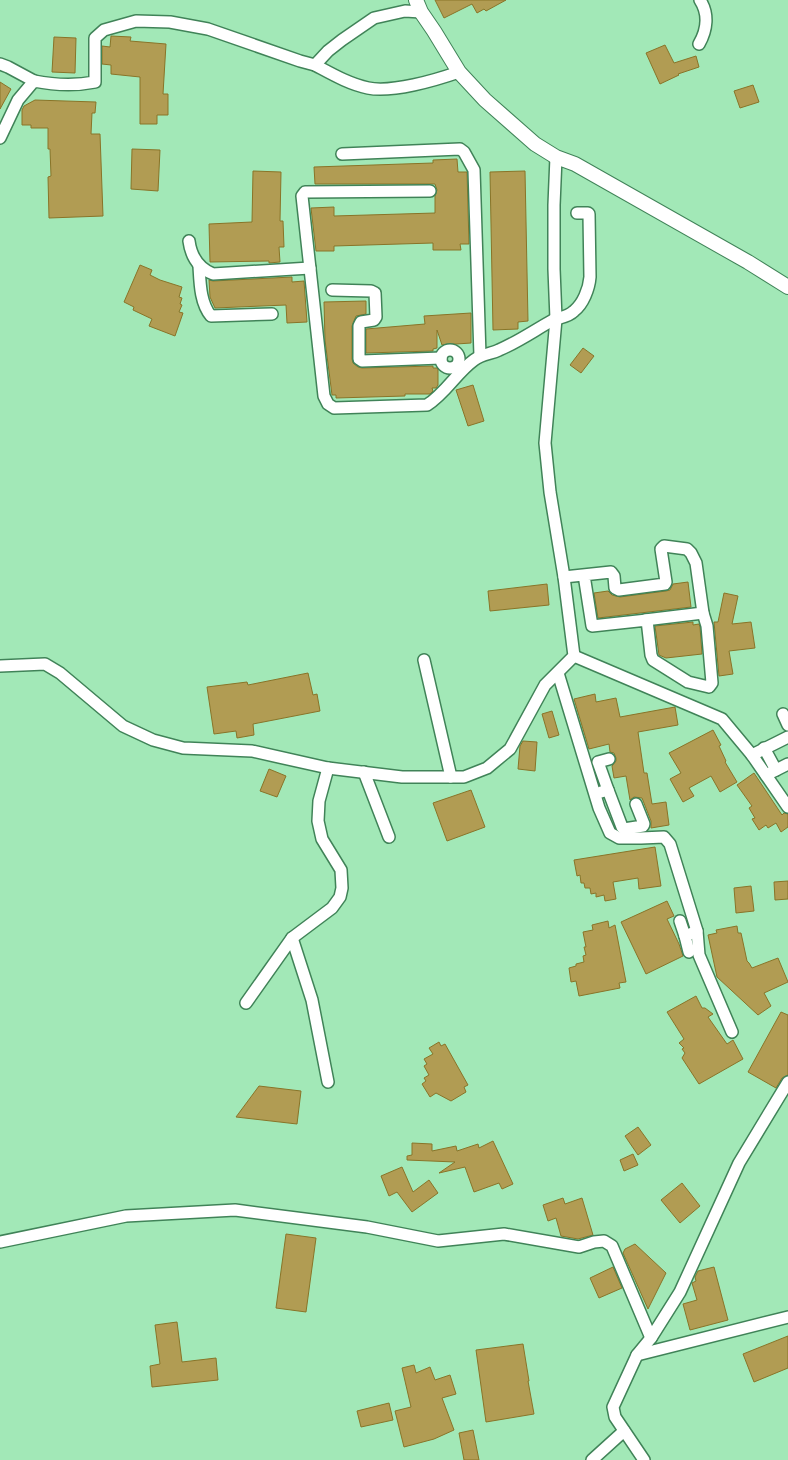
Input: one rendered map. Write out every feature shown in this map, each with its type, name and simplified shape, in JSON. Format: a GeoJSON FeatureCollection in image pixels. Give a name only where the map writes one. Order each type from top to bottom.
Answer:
{"type":"FeatureCollection","features":[{"type":"Feature","properties":{"kind":"street"},"geometry":{"type":"LineString","coordinates":[[699,44],[706,30],[704,10],[700,0]]}},
{"type":"Feature","properties":{"kind":"street"},"geometry":{"type":"LineString","coordinates":[[315,64],[342,40],[374,18],[419,6],[459,72],[485,100],[535,144],[556,158],[575,164],[748,262],[788,287]]}},
{"type":"Feature","properties":{"kind":"street"},"geometry":{"type":"LineString","coordinates":[[0,64],[34,81],[48,84],[95,82],[95,38],[104,30],[136,21],[170,22],[208,29],[300,61],[315,64],[338,78],[369,88],[391,88],[414,84],[459,72]]}},
{"type":"Feature","properties":{"kind":"street"},"geometry":{"type":"LineString","coordinates":[[0,138],[4,119],[34,81]]}},
{"type":"Feature","properties":{"kind":"street"},"geometry":{"type":"LineString","coordinates":[[342,154],[460,149],[464,152],[474,170],[477,358],[437,399],[427,405],[334,408],[328,404],[324,396],[302,196],[306,192],[430,191]]}},
{"type":"Feature","properties":{"kind":"street"},"geometry":{"type":"LineString","coordinates":[[556,158],[554,205],[556,319],[545,443],[550,492],[564,577],[574,656]]}},
{"type":"Feature","properties":{"kind":"street"},"geometry":{"type":"LineString","coordinates":[[332,290],[371,291],[375,293],[376,317],[374,320],[361,322],[359,326],[359,359],[362,361],[441,358],[441,363],[444,367],[454,368],[460,361],[477,358],[499,350],[556,319],[567,317],[576,310],[590,287],[589,214],[588,212],[577,213]]}},
{"type":"Feature","properties":{"kind":"street"},"geometry":{"type":"LineString","coordinates":[[188,241],[190,252],[199,266],[203,302],[211,316],[272,314]]}},
{"type":"Feature","properties":{"kind":"street"},"geometry":{"type":"LineString","coordinates":[[199,266],[213,274],[310,268]]}},
{"type":"Feature","properties":{"kind":"street"},"geometry":{"type":"LineString","coordinates":[[564,577],[611,572],[614,576],[615,588],[618,590],[665,584],[661,550],[664,546],[687,549],[692,553],[696,563],[703,613],[707,626],[712,683],[709,687],[688,682],[653,660],[647,620],[645,620]]}},
{"type":"Feature","properties":{"kind":"street"},"geometry":{"type":"LineString","coordinates":[[584,575],[592,626]]}},
{"type":"Feature","properties":{"kind":"street"},"geometry":{"type":"LineString","coordinates":[[570,628],[703,613]]}},
{"type":"Feature","properties":{"kind":"street"},"geometry":{"type":"LineString","coordinates":[[0,666],[46,664],[60,673],[123,726],[153,740],[182,748],[252,751],[328,768],[402,777],[464,777],[487,768],[510,749],[545,686],[574,656]]}},
{"type":"Feature","properties":{"kind":"street"},"geometry":{"type":"LineString","coordinates":[[574,656],[618,680],[722,719],[752,755],[771,772]]}},
{"type":"Feature","properties":{"kind":"street"},"geometry":{"type":"LineString","coordinates":[[424,660],[451,777]]}},
{"type":"Feature","properties":{"kind":"street"},"geometry":{"type":"LineString","coordinates":[[558,673],[599,808],[610,832],[619,838],[664,837],[670,844],[697,931],[699,954],[732,1032]]}},
{"type":"Feature","properties":{"kind":"street"},"geometry":{"type":"LineString","coordinates":[[783,714],[788,725]]}},
{"type":"Feature","properties":{"kind":"street"},"geometry":{"type":"LineString","coordinates":[[752,755],[788,737]]}},
{"type":"Feature","properties":{"kind":"street"},"geometry":{"type":"LineString","coordinates":[[764,748],[771,772],[788,806]]}},
{"type":"Feature","properties":{"kind":"street"},"geometry":{"type":"LineString","coordinates":[[599,808],[613,804],[630,803],[644,824],[643,826],[624,829],[622,827],[613,804],[598,764],[598,762],[609,759]]}},
{"type":"Feature","properties":{"kind":"street"},"geometry":{"type":"LineString","coordinates":[[771,772],[788,764]]}},
{"type":"Feature","properties":{"kind":"street"},"geometry":{"type":"LineString","coordinates":[[246,1003],[292,938],[332,908],[340,897],[342,870],[322,839],[318,820],[319,801],[328,768]]}},
{"type":"Feature","properties":{"kind":"street"},"geometry":{"type":"LineString","coordinates":[[364,772],[389,837]]}},
{"type":"Feature","properties":{"kind":"street"},"geometry":{"type":"LineString","coordinates":[[595,794],[608,790]]}},
{"type":"Feature","properties":{"kind":"street"},"geometry":{"type":"LineString","coordinates":[[605,822],[618,817]]}},
{"type":"Feature","properties":{"kind":"street"},"geometry":{"type":"LineString","coordinates":[[680,921],[689,952]]}},
{"type":"Feature","properties":{"kind":"street"},"geometry":{"type":"LineString","coordinates":[[685,936],[697,931]]}},
{"type":"Feature","properties":{"kind":"street"},"geometry":{"type":"LineString","coordinates":[[292,938],[312,1000],[328,1082]]}},
{"type":"Feature","properties":{"kind":"street"},"geometry":{"type":"LineString","coordinates":[[644,1460],[615,1417],[613,1407],[638,1355],[680,1292],[739,1162],[788,1082]]}},
{"type":"Feature","properties":{"kind":"street"},"geometry":{"type":"LineString","coordinates":[[0,1242],[126,1216],[235,1210],[367,1227],[438,1241],[504,1234],[579,1247],[604,1241],[612,1246],[651,1338]]}},
{"type":"Feature","properties":{"kind":"street"},"geometry":{"type":"LineString","coordinates":[[638,1355],[788,1317]]}},
{"type":"Feature","properties":{"kind":"street"},"geometry":{"type":"LineString","coordinates":[[592,1460],[624,1431]]}},
{"type":"Feature","properties":{"kind":"building"},"geometry":{"type":"Polygon","coordinates":[[[435,0],[506,0],[486,11],[484,9],[477,13],[472,4],[444,18],[435,0]]]}},
{"type":"Feature","properties":{"kind":"building"},"geometry":{"type":"Polygon","coordinates":[[[111,36],[131,37],[130,41],[166,44],[163,94],[168,94],[168,115],[157,115],[157,124],[140,124],[140,77],[111,74],[111,65],[102,64],[102,46],[110,47],[111,36]]]}},
{"type":"Feature","properties":{"kind":"building"},"geometry":{"type":"Polygon","coordinates":[[[54,37],[76,38],[75,73],[52,72],[54,37]]]}},
{"type":"Feature","properties":{"kind":"building"},"geometry":{"type":"Polygon","coordinates":[[[665,45],[674,63],[696,56],[699,67],[678,74],[660,84],[646,53],[665,45]]]}},
{"type":"Feature","properties":{"kind":"building"},"geometry":{"type":"Polygon","coordinates":[[[0,82],[11,89],[0,109],[0,82]]]}},
{"type":"Feature","properties":{"kind":"building"},"geometry":{"type":"Polygon","coordinates":[[[753,85],[759,102],[740,108],[734,91],[753,85]]]}},
{"type":"Feature","properties":{"kind":"building"},"geometry":{"type":"Polygon","coordinates":[[[35,100],[96,102],[95,113],[92,113],[91,134],[100,134],[103,216],[49,218],[48,177],[51,176],[48,128],[31,128],[31,125],[22,125],[22,110],[24,106],[35,100]]]}},
{"type":"Feature","properties":{"kind":"building"},"geometry":{"type":"Polygon","coordinates":[[[132,149],[160,150],[158,191],[131,189],[132,149]]]}},
{"type":"Feature","properties":{"kind":"building"},"geometry":{"type":"Polygon","coordinates":[[[457,159],[458,172],[467,172],[469,244],[460,244],[461,250],[433,250],[433,243],[334,246],[334,251],[316,251],[311,208],[334,207],[334,216],[435,213],[437,190],[435,184],[315,184],[314,167],[433,163],[433,160],[457,159]]]}},
{"type":"Feature","properties":{"kind":"building"},"geometry":{"type":"Polygon","coordinates":[[[253,171],[281,172],[280,221],[283,221],[284,247],[279,247],[280,262],[210,262],[209,224],[252,222],[253,171]]]}},
{"type":"Feature","properties":{"kind":"building"},"geometry":{"type":"Polygon","coordinates":[[[525,171],[528,321],[518,322],[518,329],[493,330],[490,172],[525,171]]]}},
{"type":"Feature","properties":{"kind":"building"},"geometry":{"type":"Polygon","coordinates":[[[140,265],[152,270],[150,275],[182,287],[179,297],[182,298],[180,304],[182,305],[179,312],[183,313],[175,336],[149,326],[152,319],[133,310],[134,307],[124,302],[140,265]]]}},
{"type":"Feature","properties":{"kind":"building"},"geometry":{"type":"Polygon","coordinates":[[[292,277],[292,282],[304,281],[307,322],[287,323],[286,305],[215,308],[210,297],[209,280],[292,277]]]}},
{"type":"Feature","properties":{"kind":"building"},"geometry":{"type":"Polygon","coordinates":[[[366,301],[366,314],[356,316],[352,326],[353,363],[362,368],[433,366],[433,368],[438,368],[438,385],[436,388],[432,388],[433,391],[430,394],[336,398],[336,395],[332,395],[325,340],[324,302],[366,301]]]}},
{"type":"Feature","properties":{"kind":"building"},"geometry":{"type":"Polygon","coordinates":[[[471,313],[471,343],[442,345],[437,330],[437,348],[433,349],[433,351],[366,353],[366,329],[425,324],[424,316],[471,313]]]}},
{"type":"Feature","properties":{"kind":"building"},"geometry":{"type":"Polygon","coordinates":[[[583,348],[594,356],[581,373],[570,365],[583,348]]]}},
{"type":"Feature","properties":{"kind":"building"},"geometry":{"type":"Polygon","coordinates":[[[473,385],[484,421],[468,426],[456,390],[473,385]]]}},
{"type":"Feature","properties":{"kind":"building"},"geometry":{"type":"Polygon","coordinates":[[[688,582],[691,607],[598,618],[594,593],[608,591],[612,595],[620,597],[666,591],[670,590],[673,584],[688,582]]]}},
{"type":"Feature","properties":{"kind":"building"},"geometry":{"type":"Polygon","coordinates":[[[547,584],[549,605],[490,611],[488,591],[547,584]]]}},
{"type":"Feature","properties":{"kind":"building"},"geometry":{"type":"Polygon","coordinates":[[[724,593],[738,596],[732,624],[751,622],[755,648],[729,651],[733,674],[719,676],[714,622],[718,622],[724,593]]]}},
{"type":"Feature","properties":{"kind":"building"},"geometry":{"type":"Polygon","coordinates":[[[693,622],[693,625],[699,624],[700,627],[702,654],[666,658],[659,655],[655,626],[693,622]]]}},
{"type":"Feature","properties":{"kind":"building"},"geometry":{"type":"Polygon","coordinates":[[[308,673],[313,695],[317,694],[320,711],[253,724],[254,735],[237,738],[236,731],[214,734],[207,687],[247,682],[248,685],[308,673]]]}},
{"type":"Feature","properties":{"kind":"building"},"geometry":{"type":"Polygon","coordinates":[[[595,694],[596,702],[616,698],[620,717],[675,707],[678,725],[638,732],[644,773],[647,773],[652,804],[666,802],[669,825],[651,828],[651,821],[642,798],[634,797],[630,800],[626,776],[614,778],[612,766],[616,758],[614,753],[610,752],[609,744],[589,749],[574,699],[595,694]]]}},
{"type":"Feature","properties":{"kind":"building"},"geometry":{"type":"Polygon","coordinates":[[[552,711],[559,735],[549,738],[542,714],[552,711]]]}},
{"type":"Feature","properties":{"kind":"building"},"geometry":{"type":"Polygon","coordinates":[[[713,730],[721,745],[719,746],[725,762],[737,782],[720,792],[711,776],[689,788],[694,796],[683,802],[670,779],[681,773],[669,753],[713,730]]]}},
{"type":"Feature","properties":{"kind":"building"},"geometry":{"type":"Polygon","coordinates":[[[523,741],[537,742],[535,771],[518,769],[520,746],[523,741]]]}},
{"type":"Feature","properties":{"kind":"building"},"geometry":{"type":"Polygon","coordinates":[[[269,769],[286,776],[277,797],[260,791],[269,769]]]}},
{"type":"Feature","properties":{"kind":"building"},"geometry":{"type":"Polygon","coordinates":[[[754,773],[782,815],[784,813],[788,814],[788,827],[781,832],[776,823],[768,828],[766,825],[759,830],[752,819],[755,818],[749,808],[752,806],[737,785],[754,773]]]}},
{"type":"Feature","properties":{"kind":"building"},"geometry":{"type":"Polygon","coordinates":[[[471,790],[485,827],[447,841],[433,803],[471,790]]]}},
{"type":"Feature","properties":{"kind":"building"},"geometry":{"type":"Polygon","coordinates":[[[655,847],[661,886],[639,889],[638,878],[613,882],[616,899],[605,901],[604,895],[596,897],[596,893],[591,894],[590,888],[585,888],[584,883],[581,883],[580,875],[577,876],[574,860],[655,847]]]}},
{"type":"Feature","properties":{"kind":"building"},"geometry":{"type":"Polygon","coordinates":[[[788,881],[788,899],[775,900],[774,882],[788,881]]]}},
{"type":"Feature","properties":{"kind":"building"},"geometry":{"type":"Polygon","coordinates":[[[751,886],[754,911],[736,913],[734,888],[751,886]]]}},
{"type":"Feature","properties":{"kind":"building"},"geometry":{"type":"Polygon","coordinates":[[[667,901],[674,916],[667,919],[683,956],[646,974],[621,922],[667,901]]]}},
{"type":"Feature","properties":{"kind":"building"},"geometry":{"type":"Polygon","coordinates":[[[608,921],[609,928],[615,925],[626,982],[619,983],[620,988],[579,996],[576,981],[571,982],[569,968],[584,962],[583,956],[586,955],[584,947],[586,947],[583,932],[593,930],[592,925],[608,921]]]}},
{"type":"Feature","properties":{"kind":"building"},"geometry":{"type":"Polygon","coordinates":[[[737,926],[738,933],[741,933],[747,961],[752,968],[778,958],[788,982],[764,993],[771,1006],[758,1015],[717,977],[708,935],[717,933],[716,930],[737,926]]]}},
{"type":"Feature","properties":{"kind":"building"},"geometry":{"type":"Polygon","coordinates":[[[696,996],[702,1008],[713,1014],[708,1017],[727,1044],[733,1040],[743,1059],[699,1084],[682,1058],[685,1053],[682,1049],[684,1048],[679,1043],[684,1039],[667,1012],[696,996]]]}},
{"type":"Feature","properties":{"kind":"building"},"geometry":{"type":"Polygon","coordinates":[[[781,1012],[788,1015],[788,1075],[782,1078],[776,1088],[748,1072],[781,1012]]]}},
{"type":"Feature","properties":{"kind":"building"},"geometry":{"type":"Polygon","coordinates":[[[439,1042],[441,1046],[445,1044],[468,1085],[464,1087],[466,1092],[451,1101],[436,1093],[430,1097],[422,1084],[426,1081],[424,1078],[429,1075],[424,1066],[427,1064],[424,1059],[433,1054],[429,1048],[439,1042]]]}},
{"type":"Feature","properties":{"kind":"building"},"geometry":{"type":"Polygon","coordinates":[[[259,1086],[301,1091],[297,1124],[236,1117],[259,1086]]]}},
{"type":"Feature","properties":{"kind":"building"},"geometry":{"type":"Polygon","coordinates":[[[638,1127],[651,1145],[638,1155],[625,1136],[638,1127]]]}},
{"type":"Feature","properties":{"kind":"building"},"geometry":{"type":"Polygon","coordinates":[[[493,1141],[513,1184],[502,1189],[499,1183],[474,1192],[465,1167],[439,1173],[455,1162],[407,1160],[407,1156],[412,1155],[412,1143],[432,1144],[432,1151],[456,1146],[457,1151],[478,1144],[479,1148],[493,1141]]]}},
{"type":"Feature","properties":{"kind":"building"},"geometry":{"type":"Polygon","coordinates":[[[633,1154],[638,1165],[624,1171],[620,1160],[633,1154]]]}},
{"type":"Feature","properties":{"kind":"building"},"geometry":{"type":"Polygon","coordinates":[[[402,1167],[413,1192],[429,1180],[438,1193],[412,1212],[397,1192],[389,1196],[381,1176],[402,1167]]]}},
{"type":"Feature","properties":{"kind":"building"},"geometry":{"type":"Polygon","coordinates":[[[682,1183],[700,1206],[680,1223],[661,1200],[682,1183]]]}},
{"type":"Feature","properties":{"kind":"building"},"geometry":{"type":"Polygon","coordinates":[[[563,1198],[565,1204],[582,1198],[593,1235],[578,1239],[561,1236],[556,1218],[548,1221],[543,1205],[563,1198]]]}},
{"type":"Feature","properties":{"kind":"building"},"geometry":{"type":"Polygon","coordinates":[[[286,1234],[316,1238],[306,1312],[276,1308],[286,1234]]]}},
{"type":"Feature","properties":{"kind":"building"},"geometry":{"type":"Polygon","coordinates":[[[635,1244],[666,1273],[648,1309],[623,1253],[625,1249],[635,1244]]]}},
{"type":"Feature","properties":{"kind":"building"},"geometry":{"type":"Polygon","coordinates":[[[613,1267],[622,1288],[599,1298],[590,1278],[613,1267]]]}},
{"type":"Feature","properties":{"kind":"building"},"geometry":{"type":"Polygon","coordinates":[[[714,1267],[728,1320],[690,1330],[683,1304],[697,1300],[692,1283],[696,1281],[695,1277],[698,1271],[714,1267]]]}},
{"type":"Feature","properties":{"kind":"building"},"geometry":{"type":"Polygon","coordinates":[[[177,1322],[182,1362],[216,1358],[218,1380],[152,1387],[150,1366],[160,1364],[155,1325],[177,1322]]]}},
{"type":"Feature","properties":{"kind":"building"},"geometry":{"type":"Polygon","coordinates":[[[788,1336],[788,1368],[754,1382],[743,1354],[788,1336]]]}},
{"type":"Feature","properties":{"kind":"building"},"geometry":{"type":"Polygon","coordinates":[[[523,1344],[534,1414],[486,1422],[476,1350],[523,1344]]]}},
{"type":"Feature","properties":{"kind":"building"},"geometry":{"type":"Polygon","coordinates":[[[414,1365],[416,1373],[430,1367],[435,1380],[450,1375],[456,1394],[442,1398],[454,1430],[434,1439],[404,1447],[395,1411],[411,1407],[402,1368],[414,1365]]]}},
{"type":"Feature","properties":{"kind":"building"},"geometry":{"type":"Polygon","coordinates":[[[389,1403],[393,1420],[361,1427],[357,1411],[389,1403]]]}},
{"type":"Feature","properties":{"kind":"building"},"geometry":{"type":"Polygon","coordinates":[[[473,1430],[479,1460],[464,1460],[459,1433],[473,1430]]]}}]}
